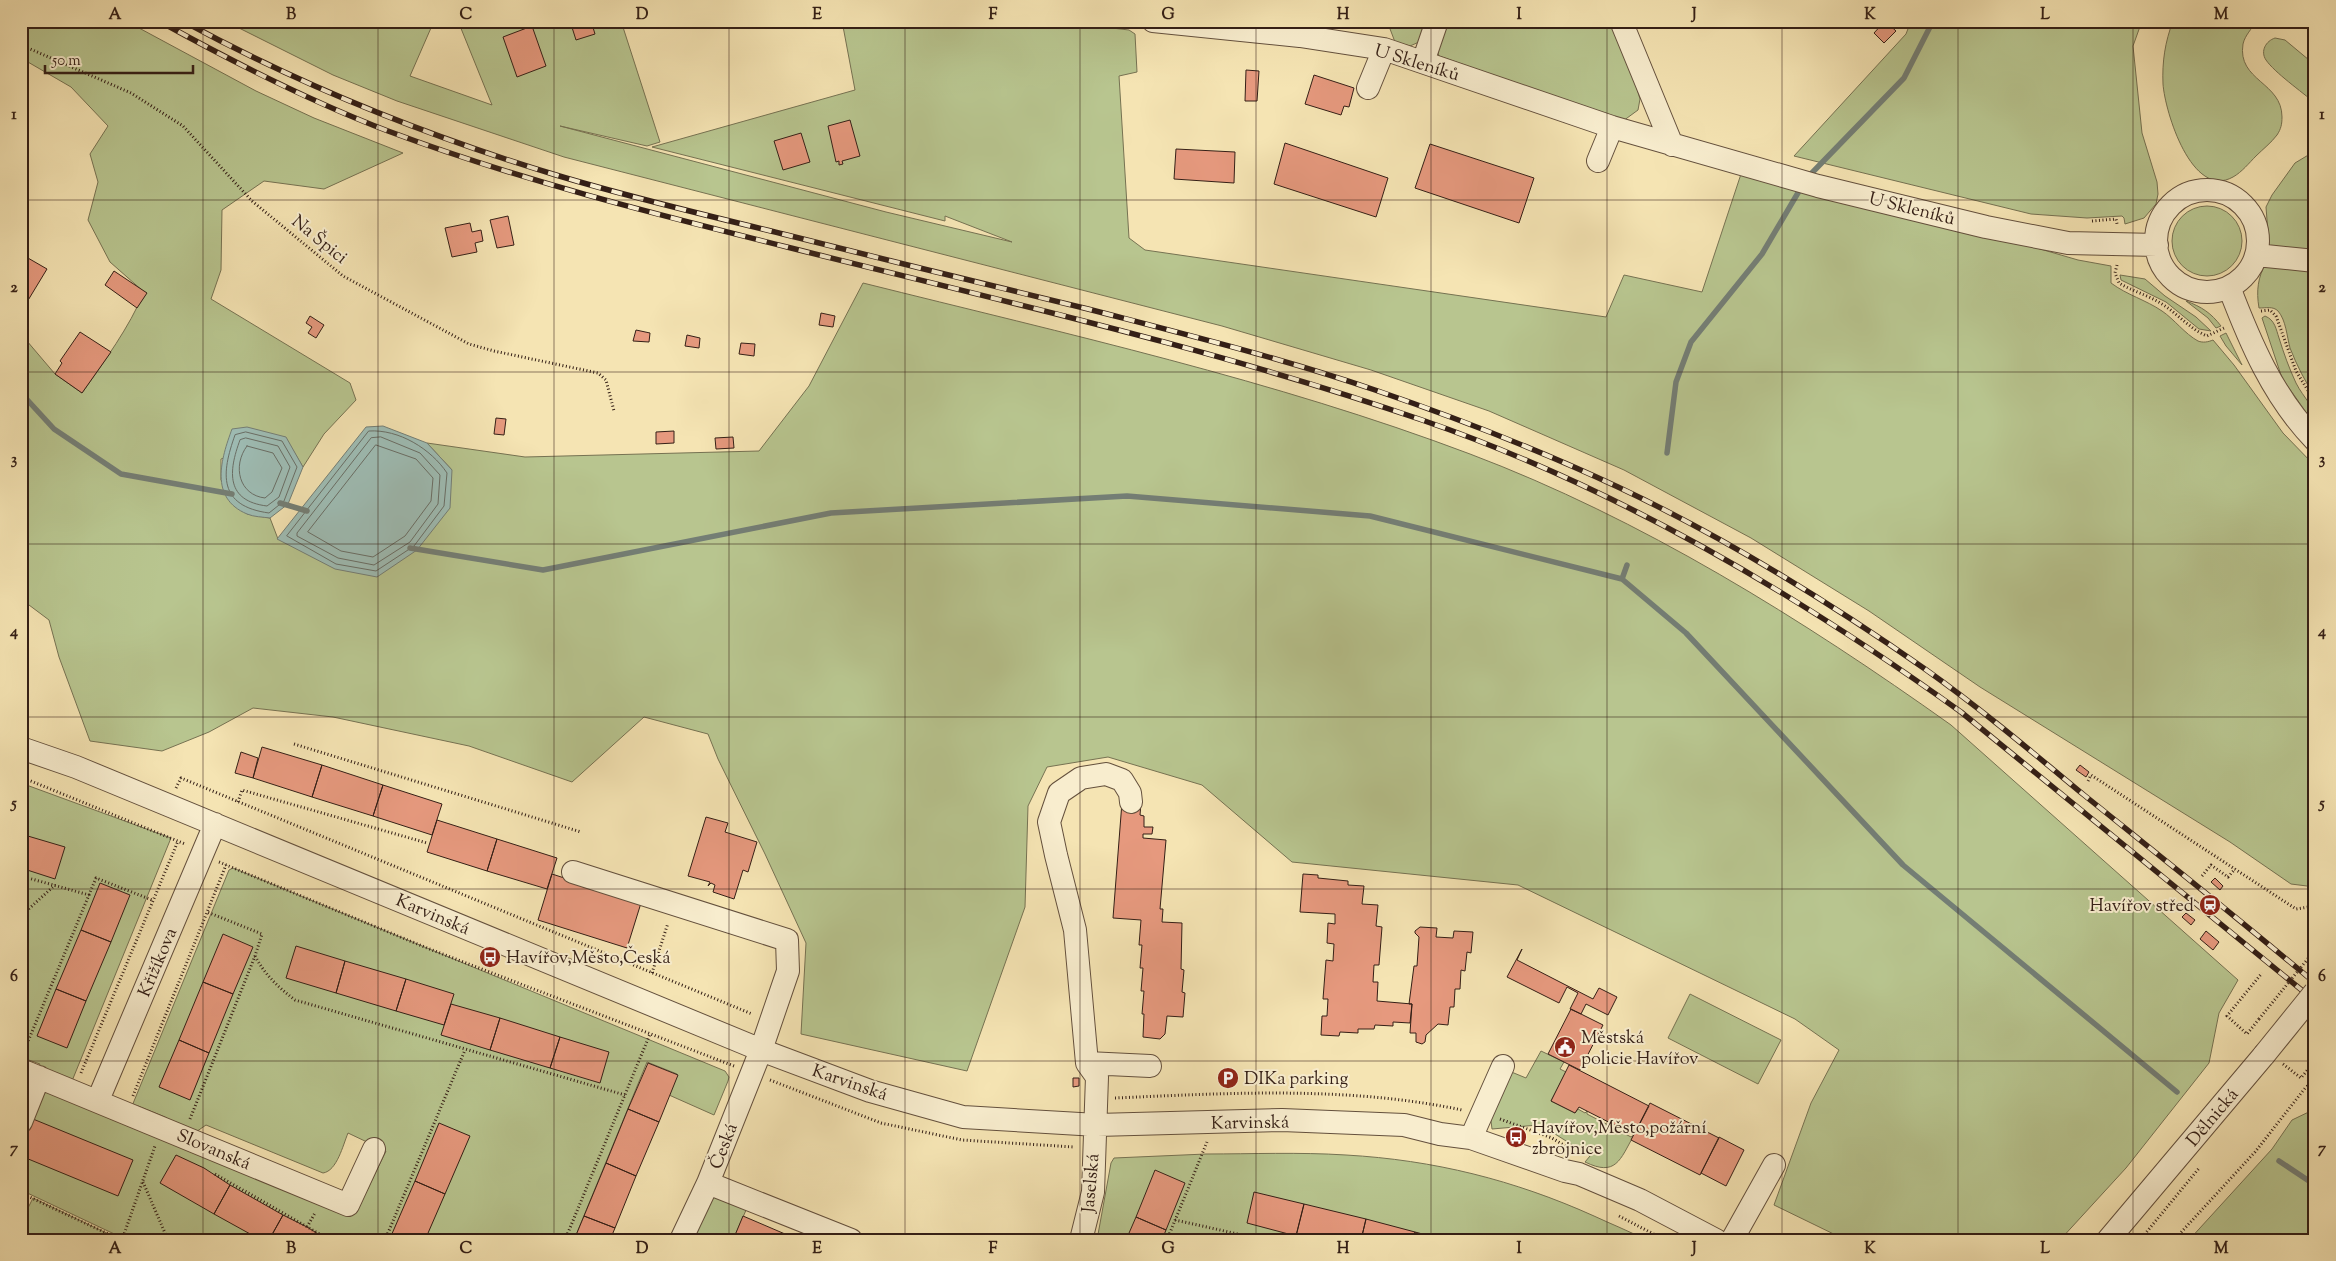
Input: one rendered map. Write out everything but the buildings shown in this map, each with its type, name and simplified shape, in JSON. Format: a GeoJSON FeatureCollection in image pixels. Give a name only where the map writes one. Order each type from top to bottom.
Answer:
{"type":"FeatureCollection","features":[{"type":"Feature","properties":{"kind":"street","name":"U Skleníků"},"geometry":{"type":"LineString","coordinates":[[1153,21],[1300,36],[1384,49],[1612,127],[1818,186],[1986,226],[2068,243],[2156,245]]}},
{"type":"Feature","properties":{"kind":"street"},"geometry":{"type":"LineString","coordinates":[[1423,62],[1437,21]]}},
{"type":"Feature","properties":{"kind":"street"},"geometry":{"type":"LineString","coordinates":[[1621,21],[1672,145]]}},
{"type":"Feature","properties":{"kind":"street"},"geometry":{"type":"LineString","coordinates":[[1368,88],[1384,49]]}},
{"type":"Feature","properties":{"kind":"street"},"geometry":{"type":"LineString","coordinates":[[1598,161],[1612,127]]}},
{"type":"Feature","properties":{"kind":"street"},"geometry":{"type":"LineString","coordinates":[[2208,190],[2231,196],[2251,214],[2256,227],[2258,241],[2256,255],[2251,268],[2241,279],[2229,287],[2216,291],[2202,292],[2188,288],[2176,281],[2163,265],[2156,245],[2160,222],[2166,211],[2184,196],[2208,190]]}},
{"type":"Feature","properties":{"kind":"street"},"geometry":{"type":"LineString","coordinates":[[2256,255],[2315,261]]}},
{"type":"Feature","properties":{"kind":"street"},"geometry":{"type":"LineString","coordinates":[[2229,287],[2256,354],[2279,394],[2315,440]]}},
{"type":"Feature","properties":{"kind":"street","name":"Karvinská"},"geometry":{"type":"LineString","coordinates":[[21,748],[76,767],[761,1050],[870,1091],[963,1117],[1095,1136],[1282,1120],[1404,1125],[1440,1134],[1471,1138],[1565,1171],[1579,1174],[1640,1200],[1716,1240]]}},
{"type":"Feature","properties":{"kind":"street","name":"Jaselská"},"geometry":{"type":"LineString","coordinates":[[1081,1240],[1093,1192],[1097,1077],[1087,1063],[1075,930],[1049,822],[1059,794],[1081,778],[1106,774],[1122,780],[1130,794],[1131,802]]}},
{"type":"Feature","properties":{"kind":"street","name":"Křižíkova"},"geometry":{"type":"LineString","coordinates":[[98,1100],[215,824]]}},
{"type":"Feature","properties":{"kind":"street"},"geometry":{"type":"LineString","coordinates":[[573,872],[673,904]]}},
{"type":"Feature","properties":{"kind":"street","name":"Česká"},"geometry":{"type":"LineString","coordinates":[[673,904],[786,940],[788,971],[752,1073],[708,1183],[681,1240]]}},
{"type":"Feature","properties":{"kind":"street","name":"Dělnická"},"geometry":{"type":"LineString","coordinates":[[2108,1240],[2274,1059],[2315,992]]}},
{"type":"Feature","properties":{"kind":"street"},"geometry":{"type":"LineString","coordinates":[[1087,1063],[1150,1066]]}},
{"type":"Feature","properties":{"kind":"street"},"geometry":{"type":"LineString","coordinates":[[1471,1138],[1503,1066]]}},
{"type":"Feature","properties":{"kind":"street"},"geometry":{"type":"LineString","coordinates":[[21,1122],[30,1074]]}},
{"type":"Feature","properties":{"kind":"street","name":"Slovanská"},"geometry":{"type":"LineString","coordinates":[[30,1074],[98,1100],[348,1205],[374,1149]]}},
{"type":"Feature","properties":{"kind":"street"},"geometry":{"type":"LineString","coordinates":[[1732,1240],[1774,1165]]}},
{"type":"Feature","properties":{"kind":"street"},"geometry":{"type":"LineString","coordinates":[[708,1183],[851,1240]]}},
{"type":"Feature","properties":{"kind":"path","name":"Na Špici"},"geometry":{"type":"LineString","coordinates":[[21,45],[131,93],[183,126],[252,201],[343,276],[469,344],[494,352],[598,373],[606,380],[614,411]]}},
{"type":"Feature","properties":{"kind":"path"},"geometry":{"type":"LineString","coordinates":[[2086,221],[2116,219],[2120,245],[2115,273],[2118,283],[2159,302],[2180,316],[2195,331],[2208,336],[2241,318],[2270,310],[2276,316],[2296,372],[2315,402]]}},
{"type":"Feature","properties":{"kind":"path"},"geometry":{"type":"LineString","coordinates":[[294,744],[581,832]]}},
{"type":"Feature","properties":{"kind":"path"},"geometry":{"type":"LineString","coordinates":[[2088,781],[2091,776],[2296,909],[2315,906]]}},
{"type":"Feature","properties":{"kind":"path"},"geometry":{"type":"LineString","coordinates":[[21,777],[178,841],[226,865],[427,948],[882,1123],[962,1140],[1075,1147],[1095,1136]]}},
{"type":"Feature","properties":{"kind":"path"},"geometry":{"type":"LineString","coordinates":[[169,805],[181,778],[771,1022]]}},
{"type":"Feature","properties":{"kind":"path"},"geometry":{"type":"LineString","coordinates":[[238,802],[242,790],[427,843]]}},
{"type":"Feature","properties":{"kind":"path"},"geometry":{"type":"LineString","coordinates":[[74,1091],[178,841]]}},
{"type":"Feature","properties":{"kind":"path"},"geometry":{"type":"LineString","coordinates":[[127,1112],[226,865]]}},
{"type":"Feature","properties":{"kind":"path"},"geometry":{"type":"LineString","coordinates":[[2202,876],[2211,865],[2228,877],[2235,869]]}},
{"type":"Feature","properties":{"kind":"path"},"geometry":{"type":"LineString","coordinates":[[21,876],[89,895]]}},
{"type":"Feature","properties":{"kind":"path"},"geometry":{"type":"LineString","coordinates":[[21,1059],[96,878],[152,900]]}},
{"type":"Feature","properties":{"kind":"path"},"geometry":{"type":"LineString","coordinates":[[21,916],[55,885]]}},
{"type":"Feature","properties":{"kind":"path"},"geometry":{"type":"LineString","coordinates":[[652,973],[673,904]]}},
{"type":"Feature","properties":{"kind":"path"},"geometry":{"type":"LineString","coordinates":[[184,1136],[262,934],[207,912]]}},
{"type":"Feature","properties":{"kind":"path"},"geometry":{"type":"LineString","coordinates":[[2262,973],[2227,1016],[2246,1034],[2315,950]]}},
{"type":"Feature","properties":{"kind":"path"},"geometry":{"type":"LineString","coordinates":[[255,956],[263,971],[295,1000],[625,1096]]}},
{"type":"Feature","properties":{"kind":"path"},"geometry":{"type":"LineString","coordinates":[[565,1240],[650,1034]]}},
{"type":"Feature","properties":{"kind":"path"},"geometry":{"type":"LineString","coordinates":[[385,1240],[465,1050]]}},
{"type":"Feature","properties":{"kind":"path"},"geometry":{"type":"LineString","coordinates":[[2274,1059],[2301,1078],[2312,1063],[2315,1065]]}},
{"type":"Feature","properties":{"kind":"path"},"geometry":{"type":"LineString","coordinates":[[2174,1240],[2255,1152],[2306,1087],[2315,1081]]}},
{"type":"Feature","properties":{"kind":"path"},"geometry":{"type":"LineString","coordinates":[[21,1193],[122,1240],[161,1127]]}},
{"type":"Feature","properties":{"kind":"path"},"geometry":{"type":"LineString","coordinates":[[1199,1142],[1216,1141]]}},
{"type":"Feature","properties":{"kind":"path"},"geometry":{"type":"LineString","coordinates":[[1167,1240],[1207,1142]]}},
{"type":"Feature","properties":{"kind":"path"},"geometry":{"type":"LineString","coordinates":[[211,1172],[330,1240]]}},
{"type":"Feature","properties":{"kind":"path"},"geometry":{"type":"LineString","coordinates":[[142,1181],[168,1240]]}},
{"type":"Feature","properties":{"kind":"path"},"geometry":{"type":"LineString","coordinates":[[1614,1213],[1664,1240]]}},
{"type":"Feature","properties":{"kind":"path"},"geometry":{"type":"LineString","coordinates":[[1175,1220],[1265,1240]]}},
{"type":"Feature","properties":{"kind":"green space"},"geometry":{"type":"Polygon","coordinates":[[[21,21],[126,21],[256,91],[314,118],[403,153],[324,189],[264,181],[222,210],[221,270],[211,299],[350,383],[356,400],[324,434],[303,467],[285,437],[221,459],[221,480],[247,514],[270,518],[278,539],[452,470],[427,443],[525,457],[759,451],[809,386],[863,283],[1170,360],[1321,403],[1396,427],[1534,480],[1597,509],[1719,574],[1779,610],[1895,686],[1951,725],[2238,980],[2219,1013],[2209,1063],[2126,1168],[2060,1240],[1846,1240],[1774,1205],[1811,1103],[1839,1050],[1795,1019],[1518,885],[1292,862],[1202,785],[1108,757],[1047,767],[1028,806],[1025,907],[967,1071],[801,1034],[806,943],[718,759],[708,734],[644,717],[572,782],[469,746],[333,717],[253,708],[209,732],[162,751],[90,741],[59,657],[49,620],[21,599],[21,334],[55,374],[82,393],[124,331],[144,292],[110,262],[88,220],[98,182],[90,154],[108,126],[71,87],[21,58],[21,21]]]}},
{"type":"Feature","properties":{"kind":"green space"},"geometry":{"type":"Polygon","coordinates":[[[225,21],[434,21],[410,76],[492,105],[458,21],[621,21],[660,142],[647,146],[560,126],[886,212],[1012,242],[945,216],[945,221],[652,147],[855,90],[842,21],[1051,21],[1129,30],[1135,34],[1137,72],[1119,76],[1129,238],[1145,250],[1606,317],[1624,275],[1702,292],[1741,174],[2006,239],[2078,260],[2111,266],[2111,283],[2162,311],[2198,341],[2206,342],[2213,340],[2234,365],[2283,433],[2315,466],[2315,887],[2291,884],[2230,842],[1980,687],[1869,611],[1751,538],[1624,470],[1489,411],[1371,370],[1222,326],[564,157],[397,101],[333,75],[225,21]]]}},
{"type":"Feature","properties":{"kind":"green space"},"geometry":{"type":"Polygon","coordinates":[[[1387,21],[1427,21],[1419,42],[1410,46],[1395,42],[1387,21]]]}},
{"type":"Feature","properties":{"kind":"green space"},"geometry":{"type":"Polygon","coordinates":[[[1447,21],[1612,21],[1640,99],[1638,110],[1623,121],[1439,56],[1436,47],[1447,21]]]}},
{"type":"Feature","properties":{"kind":"green space"},"geometry":{"type":"Polygon","coordinates":[[[1911,21],[2142,21],[2133,46],[2142,133],[2157,182],[2158,194],[2156,204],[2144,218],[2125,224],[2122,216],[2087,218],[2031,214],[1794,156],[1906,34],[1911,21]]]}},
{"type":"Feature","properties":{"kind":"green space"},"geometry":{"type":"Polygon","coordinates":[[[2173,21],[2256,21],[2244,41],[2243,56],[2253,74],[2275,96],[2280,105],[2281,124],[2278,133],[2272,141],[2233,177],[2218,181],[2205,176],[2193,165],[2183,150],[2175,132],[2163,84],[2166,44],[2173,21]]]}},
{"type":"Feature","properties":{"kind":"green space"},"geometry":{"type":"Polygon","coordinates":[[[2275,38],[2285,40],[2315,65],[2315,103],[2282,76],[2264,57],[2265,47],[2269,41],[2275,38]]]}},
{"type":"Feature","properties":{"kind":"green space"},"geometry":{"type":"Polygon","coordinates":[[[2315,151],[2315,256],[2269,246],[2266,207],[2272,195],[2295,163],[2315,151]]]}},
{"type":"Feature","properties":{"kind":"green space"},"geometry":{"type":"Polygon","coordinates":[[[2207,206],[2220,209],[2232,216],[2239,228],[2242,241],[2239,254],[2232,266],[2220,273],[2207,276],[2194,273],[2182,266],[2175,254],[2172,241],[2175,228],[2182,216],[2194,209],[2207,206]]]}},
{"type":"Feature","properties":{"kind":"green space"},"geometry":{"type":"Polygon","coordinates":[[[2266,262],[2315,265],[2315,397],[2301,373],[2290,348],[2281,315],[2274,308],[2259,308],[2258,284],[2266,262]]]}},
{"type":"Feature","properties":{"kind":"green space"},"geometry":{"type":"Polygon","coordinates":[[[2120,275],[2145,279],[2165,296],[2196,317],[2211,331],[2199,329],[2166,302],[2121,280],[2120,275]]]}},
{"type":"Feature","properties":{"kind":"green space"},"geometry":{"type":"Polygon","coordinates":[[[2186,301],[2206,311],[2221,326],[2216,328],[2208,318],[2186,301]]]}},
{"type":"Feature","properties":{"kind":"green space"},"geometry":{"type":"Polygon","coordinates":[[[2265,316],[2275,325],[2293,377],[2313,412],[2315,425],[2282,378],[2262,318],[2265,316]]]}},
{"type":"Feature","properties":{"kind":"green space"},"geometry":{"type":"Polygon","coordinates":[[[2226,333],[2242,365],[2220,336],[2226,333]]]}},
{"type":"Feature","properties":{"kind":"green space"},"geometry":{"type":"Polygon","coordinates":[[[21,783],[171,838],[72,1081],[38,1069],[40,1064],[23,1058],[21,1062],[21,783]]]}},
{"type":"Feature","properties":{"kind":"green space"},"geometry":{"type":"Polygon","coordinates":[[[233,868],[725,1071],[729,1077],[728,1081],[714,1115],[669,1095],[677,1074],[647,1062],[574,1240],[127,1240],[21,1190],[21,1074],[356,1213],[386,1151],[348,1133],[336,1163],[332,1168],[323,1173],[206,1125],[193,1134],[165,1117],[138,1106],[137,1109],[132,1106],[229,870],[233,868]]]}},
{"type":"Feature","properties":{"kind":"green space"},"geometry":{"type":"Polygon","coordinates":[[[1690,994],[1781,1040],[1758,1084],[1668,1038],[1690,994]]]}},
{"type":"Feature","properties":{"kind":"green space"},"geometry":{"type":"Polygon","coordinates":[[[1541,1051],[1564,1062],[1560,1069],[1566,1072],[1551,1101],[1575,1113],[1578,1109],[1585,1113],[1587,1111],[1587,1114],[1631,1137],[1634,1135],[1616,1164],[1604,1168],[1585,1162],[1590,1156],[1538,1125],[1492,1129],[1490,1113],[1509,1071],[1526,1078],[1541,1051]]]}},
{"type":"Feature","properties":{"kind":"green space"},"geometry":{"type":"Polygon","coordinates":[[[2315,1109],[2315,1240],[2189,1240],[2272,1149],[2292,1120],[2315,1109]]]}},
{"type":"Feature","properties":{"kind":"green space"},"geometry":{"type":"Polygon","coordinates":[[[1293,1153],[1346,1155],[1442,1167],[1504,1182],[1534,1192],[1564,1203],[1646,1240],[1097,1240],[1111,1163],[1114,1158],[1293,1153]]]}},
{"type":"Feature","properties":{"kind":"green space"},"geometry":{"type":"Polygon","coordinates":[[[711,1188],[750,1201],[733,1240],[684,1240],[711,1188]]]}},
{"type":"Feature","properties":{"kind":"green space"},"geometry":{"type":"Polygon","coordinates":[[[33,1198],[121,1240],[21,1240],[21,1222],[33,1198]]]}},
{"type":"Feature","properties":{"kind":"water"},"geometry":{"type":"Polygon","coordinates":[[[383,426],[427,443],[452,470],[450,508],[417,550],[377,577],[335,569],[277,539],[366,427],[383,426]]]}},
{"type":"Feature","properties":{"kind":"water"},"geometry":{"type":"Polygon","coordinates":[[[247,427],[286,437],[303,467],[288,504],[270,518],[250,515],[235,507],[227,498],[223,488],[221,477],[222,465],[232,429],[247,427]]]}},
{"type":"Feature","properties":{"kind":"waterway"},"geometry":{"type":"LineString","coordinates":[[1807,178],[1904,78],[1933,21]]}},
{"type":"Feature","properties":{"kind":"waterway"},"geometry":{"type":"LineString","coordinates":[[1667,453],[1676,382],[1691,342],[1762,254],[1802,186]]}},
{"type":"Feature","properties":{"kind":"waterway"},"geometry":{"type":"LineString","coordinates":[[21,393],[54,429],[121,474],[232,494]]}},
{"type":"Feature","properties":{"kind":"waterway"},"geometry":{"type":"LineString","coordinates":[[410,548],[543,570],[831,513],[1127,496],[1370,516],[1622,579],[1686,633],[1903,865],[2177,1092]]}},
{"type":"Feature","properties":{"kind":"waterway"},"geometry":{"type":"LineString","coordinates":[[280,503],[307,511]]}},
{"type":"Feature","properties":{"kind":"waterway"},"geometry":{"type":"LineString","coordinates":[[1622,579],[1627,565]]}},
{"type":"Feature","properties":{"kind":"waterway"},"geometry":{"type":"LineString","coordinates":[[2279,1161],[2315,1185]]}},
{"type":"Feature","properties":{"kind":"railway"},"geometry":{"type":"LineString","coordinates":[[159,21],[300,94],[388,131],[437,149],[537,181],[638,209],[1187,348],[1344,394],[1422,420],[1494,447],[1565,477],[1634,510],[1702,546],[1769,585],[1898,668],[1961,712],[2315,1001]]}},
{"type":"Feature","properties":{"kind":"railway"},"geometry":{"type":"LineString","coordinates":[[183,21],[228,45],[319,88],[460,144],[508,160],[642,199],[1088,309],[1268,357],[1340,378],[1436,412],[1528,447],[1588,473],[1658,506],[1736,549],[1814,595],[1925,669],[2006,730],[2315,983]]}},
{"type":"Feature","properties":{"kind":"place","name":"Havířov střed"},"geometry":{"type":"Point","coordinates":[2210,905]}},
{"type":"Feature","properties":{"kind":"place","name":"Havířov,Město,Česká"},"geometry":{"type":"Point","coordinates":[490,957]}},
{"type":"Feature","properties":{"kind":"place","name":"Městská policie Havířov"},"geometry":{"type":"Point","coordinates":[1565,1047]}},
{"type":"Feature","properties":{"kind":"place","name":"DIKa parking"},"geometry":{"type":"Point","coordinates":[1228,1078]}},
{"type":"Feature","properties":{"kind":"place","name":"Havířov,Město,požární zbrojnice"},"geometry":{"type":"Point","coordinates":[1516,1137]}}]}
